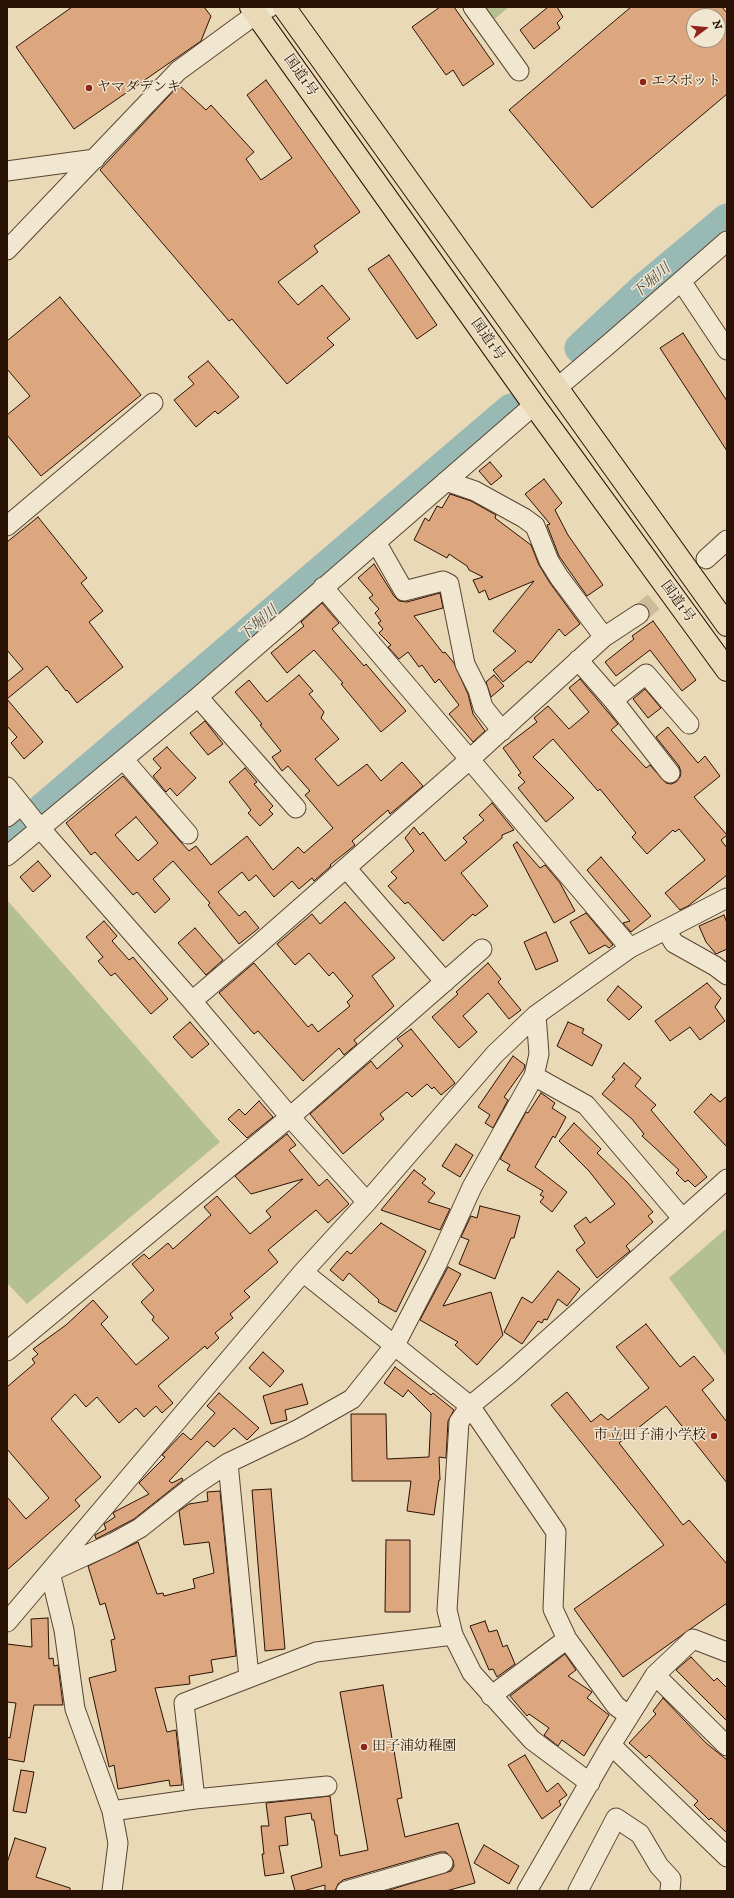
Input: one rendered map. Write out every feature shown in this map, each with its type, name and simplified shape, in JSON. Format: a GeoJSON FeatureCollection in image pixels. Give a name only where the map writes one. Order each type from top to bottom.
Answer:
{"type":"FeatureCollection","features":[{"type":"Feature","properties":{"kind":"highway","name":"国道1号"},"geometry":{"type":"LineString","coordinates":[[284,7],[727,625]]}},
{"type":"Feature","properties":{"kind":"highway","name":"国道1号"},"geometry":{"type":"LineString","coordinates":[[259,9],[534,405],[727,670]]}},
{"type":"Feature","properties":{"kind":"street"},"geometry":{"type":"LineString","coordinates":[[473,7],[519,71]]}},
{"type":"Feature","properties":{"kind":"street"},"geometry":{"type":"LineString","coordinates":[[7,250],[178,72],[259,9]]}},
{"type":"Feature","properties":{"kind":"street"},"geometry":{"type":"LineString","coordinates":[[7,171],[95,159]]}},
{"type":"Feature","properties":{"kind":"street"},"geometry":{"type":"LineString","coordinates":[[557,388],[727,241]]}},
{"type":"Feature","properties":{"kind":"street"},"geometry":{"type":"LineString","coordinates":[[681,281],[727,350]]}},
{"type":"Feature","properties":{"kind":"street"},"geometry":{"type":"LineString","coordinates":[[7,526],[153,403]]}},
{"type":"Feature","properties":{"kind":"street"},"geometry":{"type":"LineString","coordinates":[[7,856],[39,827],[124,760],[198,697],[534,405]]}},
{"type":"Feature","properties":{"kind":"street"},"geometry":{"type":"LineString","coordinates":[[446,481],[475,491],[524,518],[535,526],[549,560],[559,578],[604,637]]}},
{"type":"Feature","properties":{"kind":"street"},"geometry":{"type":"LineString","coordinates":[[706,558],[727,540]]}},
{"type":"Feature","properties":{"kind":"street"},"geometry":{"type":"LineString","coordinates":[[376,542],[404,591],[443,581],[449,584],[465,664],[478,690],[483,707],[502,731]]}},
{"type":"Feature","properties":{"kind":"street"},"geometry":{"type":"LineString","coordinates":[[323,588],[630,948]]}},
{"type":"Feature","properties":{"kind":"street"},"geometry":{"type":"LineString","coordinates":[[192,1001],[502,731],[604,637],[639,614]]}},
{"type":"Feature","properties":{"kind":"street"},"geometry":{"type":"LineString","coordinates":[[578,660],[613,700],[670,773]]}},
{"type":"Feature","properties":{"kind":"street"},"geometry":{"type":"LineString","coordinates":[[613,700],[646,674],[689,724]]}},
{"type":"Feature","properties":{"kind":"street"},"geometry":{"type":"LineString","coordinates":[[198,697],[296,808]]}},
{"type":"Feature","properties":{"kind":"street"},"geometry":{"type":"LineString","coordinates":[[124,760],[188,834]]}},
{"type":"Feature","properties":{"kind":"street"},"geometry":{"type":"LineString","coordinates":[[7,788],[16,809],[39,827],[192,1001],[290,1117],[367,1202]]}},
{"type":"Feature","properties":{"kind":"street"},"geometry":{"type":"LineString","coordinates":[[346,868],[445,982]]}},
{"type":"Feature","properties":{"kind":"street"},"geometry":{"type":"LineString","coordinates":[[7,1622],[303,1272],[367,1202],[495,1054],[536,1015],[630,948],[727,898]]}},
{"type":"Feature","properties":{"kind":"street"},"geometry":{"type":"LineString","coordinates":[[666,930],[674,943],[727,974]]}},
{"type":"Feature","properties":{"kind":"street"},"geometry":{"type":"LineString","coordinates":[[7,1351],[290,1117],[482,949]]}},
{"type":"Feature","properties":{"kind":"street"},"geometry":{"type":"LineString","coordinates":[[50,1572],[113,1543],[140,1528],[192,1487],[228,1463],[299,1428],[352,1399],[395,1345],[437,1264],[472,1187],[534,1076],[539,1054],[536,1015]]}},
{"type":"Feature","properties":{"kind":"street"},"geometry":{"type":"LineString","coordinates":[[534,1076],[586,1105],[682,1218]]}},
{"type":"Feature","properties":{"kind":"street"},"geometry":{"type":"LineString","coordinates":[[590,1783],[532,1740],[491,1696],[472,1673],[453,1634],[447,1610],[459,1422],[470,1406],[509,1374],[727,1179]]}},
{"type":"Feature","properties":{"kind":"street"},"geometry":{"type":"LineString","coordinates":[[303,1272],[470,1406],[556,1532],[553,1609],[567,1639],[616,1706],[628,1715]]}},
{"type":"Feature","properties":{"kind":"street"},"geometry":{"type":"LineString","coordinates":[[228,1463],[249,1677]]}},
{"type":"Feature","properties":{"kind":"street"},"geometry":{"type":"LineString","coordinates":[[50,1572],[64,1630],[76,1708],[112,1811],[118,1843],[112,1891]]}},
{"type":"Feature","properties":{"kind":"street"},"geometry":{"type":"LineString","coordinates":[[195,1799],[184,1703],[316,1652],[453,1634]]}},
{"type":"Feature","properties":{"kind":"street"},"geometry":{"type":"LineString","coordinates":[[491,1696],[567,1639]]}},
{"type":"Feature","properties":{"kind":"street"},"geometry":{"type":"LineString","coordinates":[[527,1891],[628,1715],[655,1675],[692,1639],[727,1652]]}},
{"type":"Feature","properties":{"kind":"street"},"geometry":{"type":"LineString","coordinates":[[655,1675],[727,1746]]}},
{"type":"Feature","properties":{"kind":"street"},"geometry":{"type":"LineString","coordinates":[[611,1744],[727,1857]]}},
{"type":"Feature","properties":{"kind":"street"},"geometry":{"type":"LineString","coordinates":[[112,1811],[195,1799],[327,1786]]}},
{"type":"Feature","properties":{"kind":"street"},"geometry":{"type":"LineString","coordinates":[[578,1891],[616,1818],[640,1834],[659,1866],[671,1880],[670,1891]]}},
{"type":"Feature","properties":{"kind":"street"},"geometry":{"type":"LineString","coordinates":[[346,1891],[443,1863]]}},
{"type":"Feature","properties":{"kind":"green space"},"geometry":{"type":"Polygon","coordinates":[[[479,7],[509,7],[491,22],[479,7]]]}},
{"type":"Feature","properties":{"kind":"green space"},"geometry":{"type":"Polygon","coordinates":[[[7,900],[220,1142],[27,1304],[7,1283],[7,900]]]}},
{"type":"Feature","properties":{"kind":"green space"},"geometry":{"type":"Polygon","coordinates":[[[727,1228],[727,1357],[669,1278],[727,1228]]]}},
{"type":"Feature","properties":{"kind":"building","name":"ヤマダデンキ"},"geometry":{"type":"Polygon","coordinates":[[[72,7],[204,7],[211,16],[201,41],[74,129],[16,47],[72,7]]]}},
{"type":"Feature","properties":{"kind":"building"},"geometry":{"type":"Polygon","coordinates":[[[440,7],[454,7],[494,64],[463,86],[453,70],[446,75],[412,27],[440,7]]]}},
{"type":"Feature","properties":{"kind":"building"},"geometry":{"type":"Polygon","coordinates":[[[548,7],[557,7],[563,17],[557,23],[560,28],[534,49],[520,30],[548,7]]]}},
{"type":"Feature","properties":{"kind":"building"},"geometry":{"type":"Polygon","coordinates":[[[631,7],[722,7],[723,8],[686,8],[686,48],[726,48],[726,12],[727,94],[592,208],[509,110],[631,7]]]}},
{"type":"Feature","properties":{"kind":"building"},"geometry":{"type":"Polygon","coordinates":[[[266,80],[360,212],[314,246],[318,252],[278,282],[298,305],[322,285],[350,319],[327,338],[334,345],[287,384],[232,319],[229,321],[100,170],[179,85],[206,110],[211,105],[254,152],[246,159],[261,180],[292,158],[247,95],[266,80]]]}},
{"type":"Feature","properties":{"kind":"building"},"geometry":{"type":"Polygon","coordinates":[[[389,255],[437,325],[417,339],[368,269],[389,255]]]}},
{"type":"Feature","properties":{"kind":"building"},"geometry":{"type":"Polygon","coordinates":[[[60,297],[141,395],[41,476],[7,435],[7,415],[30,396],[7,369],[7,341],[60,297]]]}},
{"type":"Feature","properties":{"kind":"building"},"geometry":{"type":"Polygon","coordinates":[[[683,333],[727,401],[727,451],[660,348],[683,333]]]}},
{"type":"Feature","properties":{"kind":"building"},"geometry":{"type":"Polygon","coordinates":[[[208,361],[239,397],[218,414],[215,411],[196,427],[174,400],[194,384],[188,377],[208,361]]]}},
{"type":"Feature","properties":{"kind":"building"},"geometry":{"type":"Polygon","coordinates":[[[490,462],[502,476],[491,485],[479,471],[490,462]]]}},
{"type":"Feature","properties":{"kind":"building"},"geometry":{"type":"Polygon","coordinates":[[[544,479],[562,503],[555,510],[568,535],[603,585],[587,596],[559,556],[547,525],[550,524],[525,494],[544,479]]]}},
{"type":"Feature","properties":{"kind":"building"},"geometry":{"type":"Polygon","coordinates":[[[450,494],[471,501],[496,515],[495,518],[531,545],[539,565],[550,583],[580,624],[565,636],[559,629],[531,663],[528,661],[503,682],[493,670],[516,651],[493,631],[534,581],[489,600],[485,590],[479,593],[473,580],[483,577],[469,570],[467,566],[449,554],[447,558],[414,540],[425,518],[429,521],[437,506],[442,508],[450,494]]]}},
{"type":"Feature","properties":{"kind":"building"},"geometry":{"type":"Polygon","coordinates":[[[38,517],[87,578],[81,583],[103,611],[89,622],[123,667],[77,703],[47,666],[7,699],[7,682],[23,669],[7,650],[7,542],[38,517]]]}},
{"type":"Feature","properties":{"kind":"building"},"geometry":{"type":"Polygon","coordinates":[[[374,564],[394,596],[399,601],[407,602],[440,593],[443,608],[414,616],[443,653],[445,652],[454,663],[468,694],[473,714],[485,731],[473,742],[449,714],[459,705],[439,679],[435,683],[422,665],[419,667],[408,652],[399,659],[388,647],[391,645],[379,633],[383,629],[378,623],[381,621],[375,613],[379,609],[369,598],[373,595],[358,578],[374,564]]]}},
{"type":"Feature","properties":{"kind":"building"},"geometry":{"type":"Polygon","coordinates":[[[322,603],[339,623],[332,629],[364,666],[366,664],[406,711],[381,732],[341,684],[343,683],[314,650],[287,673],[271,653],[304,626],[301,622],[322,603]]]}},
{"type":"Feature","properties":{"kind":"building"},"geometry":{"type":"Polygon","coordinates":[[[653,621],[696,680],[682,691],[650,650],[616,676],[605,662],[634,639],[632,636],[653,621]]]}},
{"type":"Feature","properties":{"kind":"building"},"geometry":{"type":"Polygon","coordinates":[[[299,675],[313,691],[309,694],[324,712],[321,718],[339,739],[315,759],[338,786],[367,764],[381,781],[402,762],[423,786],[390,814],[388,810],[352,841],[355,845],[330,865],[331,866],[314,881],[312,878],[299,889],[292,881],[274,897],[256,875],[249,881],[242,872],[218,892],[239,916],[245,911],[259,928],[239,944],[208,905],[210,903],[173,861],[153,879],[170,899],[155,913],[137,892],[133,895],[95,852],[91,855],[66,823],[123,776],[189,851],[196,846],[211,865],[247,836],[273,870],[298,847],[304,853],[333,828],[305,795],[310,791],[288,766],[282,771],[272,757],[281,751],[260,725],[262,724],[235,692],[249,680],[267,702],[299,675]],[[136,817],[115,835],[138,861],[158,843],[136,817]]]}},
{"type":"Feature","properties":{"kind":"building"},"geometry":{"type":"Polygon","coordinates":[[[494,675],[504,686],[491,697],[486,682],[494,675]]]}},
{"type":"Feature","properties":{"kind":"building"},"geometry":{"type":"Polygon","coordinates":[[[580,679],[618,724],[611,730],[646,768],[650,765],[666,783],[671,784],[676,782],[680,777],[681,772],[679,766],[656,737],[668,727],[698,763],[705,756],[720,776],[694,797],[727,835],[721,840],[727,848],[727,875],[688,906],[680,910],[665,893],[705,860],[679,829],[675,832],[673,830],[647,854],[632,837],[636,833],[600,789],[598,791],[553,739],[533,757],[574,798],[546,822],[518,788],[525,782],[518,775],[521,773],[503,748],[537,722],[534,718],[548,706],[569,729],[589,712],[569,688],[580,679]]]}},
{"type":"Feature","properties":{"kind":"building"},"geometry":{"type":"Polygon","coordinates":[[[645,689],[661,708],[648,718],[633,699],[645,689]]]}},
{"type":"Feature","properties":{"kind":"building"},"geometry":{"type":"Polygon","coordinates":[[[7,699],[43,742],[24,759],[11,743],[17,737],[7,726],[7,699]]]}},
{"type":"Feature","properties":{"kind":"building"},"geometry":{"type":"Polygon","coordinates":[[[205,721],[223,744],[208,755],[190,733],[205,721]]]}},
{"type":"Feature","properties":{"kind":"building"},"geometry":{"type":"Polygon","coordinates":[[[167,747],[196,778],[177,796],[170,788],[166,792],[153,776],[161,768],[153,759],[167,747]]]}},
{"type":"Feature","properties":{"kind":"building"},"geometry":{"type":"Polygon","coordinates":[[[245,768],[257,782],[254,784],[273,806],[269,810],[273,814],[260,826],[248,813],[251,810],[229,782],[245,768]]]}},
{"type":"Feature","properties":{"kind":"building"},"geometry":{"type":"Polygon","coordinates":[[[492,803],[514,830],[502,835],[502,838],[461,873],[488,906],[475,916],[473,914],[443,941],[408,902],[405,904],[388,886],[397,878],[391,872],[414,851],[405,838],[414,827],[420,835],[423,832],[445,861],[467,842],[463,838],[484,820],[479,815],[492,803]]]}},
{"type":"Feature","properties":{"kind":"building"},"geometry":{"type":"Polygon","coordinates":[[[517,842],[540,868],[545,865],[560,883],[575,911],[554,923],[513,845],[517,842]]]}},
{"type":"Feature","properties":{"kind":"building"},"geometry":{"type":"Polygon","coordinates":[[[601,857],[651,916],[631,932],[623,923],[630,921],[587,870],[601,857]]]}},
{"type":"Feature","properties":{"kind":"building"},"geometry":{"type":"Polygon","coordinates":[[[38,861],[51,876],[33,892],[20,877],[38,861]]]}},
{"type":"Feature","properties":{"kind":"building"},"geometry":{"type":"Polygon","coordinates":[[[345,902],[395,958],[372,976],[394,1006],[354,1040],[357,1044],[344,1055],[339,1048],[303,1081],[258,1031],[254,1034],[219,993],[254,963],[308,1027],[312,1024],[318,1032],[350,1006],[347,1002],[353,996],[333,972],[329,976],[309,953],[295,965],[277,944],[312,914],[320,924],[345,902]]]}},
{"type":"Feature","properties":{"kind":"building"},"geometry":{"type":"Polygon","coordinates":[[[586,913],[613,945],[609,948],[605,945],[589,954],[570,922],[586,913]]]}},
{"type":"Feature","properties":{"kind":"building"},"geometry":{"type":"Polygon","coordinates":[[[724,915],[727,923],[727,949],[716,954],[706,942],[699,926],[724,915]]]}},
{"type":"Feature","properties":{"kind":"building"},"geometry":{"type":"Polygon","coordinates":[[[104,921],[117,936],[112,941],[129,960],[133,957],[168,999],[151,1014],[115,973],[111,976],[98,961],[103,957],[86,937],[104,921]]]}},
{"type":"Feature","properties":{"kind":"building"},"geometry":{"type":"Polygon","coordinates":[[[195,928],[223,960],[206,975],[178,943],[195,928]]]}},
{"type":"Feature","properties":{"kind":"building"},"geometry":{"type":"Polygon","coordinates":[[[546,932],[558,961],[536,970],[524,942],[546,932]]]}},
{"type":"Feature","properties":{"kind":"building"},"geometry":{"type":"Polygon","coordinates":[[[488,963],[501,979],[498,982],[521,1010],[509,1019],[488,993],[463,1016],[477,1032],[459,1048],[432,1017],[458,994],[456,992],[488,963]]]}},
{"type":"Feature","properties":{"kind":"building"},"geometry":{"type":"Polygon","coordinates":[[[707,983],[721,998],[715,1007],[725,1021],[700,1040],[690,1027],[670,1041],[655,1021],[707,983]]]}},
{"type":"Feature","properties":{"kind":"building"},"geometry":{"type":"Polygon","coordinates":[[[618,986],[642,1007],[629,1020],[607,1000],[618,986]]]}},
{"type":"Feature","properties":{"kind":"building"},"geometry":{"type":"Polygon","coordinates":[[[190,1022],[209,1044],[192,1058],[173,1037],[190,1022]]]}},
{"type":"Feature","properties":{"kind":"building"},"geometry":{"type":"Polygon","coordinates":[[[568,1022],[584,1029],[582,1033],[602,1045],[592,1066],[557,1046],[568,1022]]]}},
{"type":"Feature","properties":{"kind":"building"},"geometry":{"type":"Polygon","coordinates":[[[411,1029],[455,1083],[441,1095],[434,1087],[432,1089],[427,1084],[412,1097],[407,1092],[380,1114],[384,1119],[343,1154],[310,1114],[371,1061],[377,1069],[403,1046],[397,1039],[411,1029]]]}},
{"type":"Feature","properties":{"kind":"building"},"geometry":{"type":"Polygon","coordinates":[[[513,1056],[525,1065],[524,1069],[504,1097],[508,1100],[493,1128],[485,1123],[490,1115],[478,1107],[513,1056]]]}},
{"type":"Feature","properties":{"kind":"building"},"geometry":{"type":"Polygon","coordinates":[[[624,1063],[641,1078],[635,1086],[656,1105],[651,1110],[707,1177],[695,1187],[688,1180],[685,1182],[676,1173],[679,1170],[642,1136],[644,1134],[632,1119],[602,1094],[615,1079],[612,1077],[624,1063]]]}},
{"type":"Feature","properties":{"kind":"building"},"geometry":{"type":"Polygon","coordinates":[[[541,1093],[555,1103],[552,1108],[566,1117],[555,1138],[553,1136],[535,1167],[567,1192],[552,1212],[540,1202],[544,1197],[540,1195],[543,1191],[507,1170],[510,1165],[500,1159],[526,1112],[528,1113],[541,1093]]]}},
{"type":"Feature","properties":{"kind":"building"},"geometry":{"type":"Polygon","coordinates":[[[711,1094],[720,1102],[727,1096],[727,1147],[694,1112],[711,1094]]]}},
{"type":"Feature","properties":{"kind":"building"},"geometry":{"type":"Polygon","coordinates":[[[259,1101],[273,1117],[247,1138],[228,1119],[239,1109],[245,1115],[259,1101]]]}},
{"type":"Feature","properties":{"kind":"building"},"geometry":{"type":"Polygon","coordinates":[[[574,1123],[601,1149],[597,1153],[627,1182],[653,1212],[648,1216],[653,1222],[626,1246],[630,1251],[597,1278],[576,1250],[585,1243],[574,1226],[586,1217],[590,1223],[615,1204],[589,1171],[559,1141],[574,1123]]]}},
{"type":"Feature","properties":{"kind":"building"},"geometry":{"type":"Polygon","coordinates":[[[287,1134],[296,1145],[289,1150],[319,1186],[327,1179],[349,1204],[328,1223],[316,1210],[268,1250],[278,1262],[244,1291],[250,1297],[230,1314],[233,1318],[215,1333],[219,1338],[207,1349],[205,1346],[158,1386],[173,1403],[162,1413],[156,1406],[144,1417],[136,1408],[119,1423],[97,1397],[86,1407],[75,1394],[51,1419],[101,1477],[75,1500],[80,1506],[7,1570],[7,1497],[26,1519],[49,1498],[7,1449],[7,1387],[35,1363],[32,1359],[38,1354],[33,1349],[66,1325],[93,1300],[108,1317],[101,1324],[136,1365],[169,1338],[152,1320],[154,1317],[141,1302],[154,1290],[132,1264],[144,1254],[149,1259],[168,1243],[173,1249],[211,1215],[204,1207],[217,1196],[250,1234],[271,1217],[266,1211],[303,1179],[251,1194],[235,1176],[287,1134]]]}},
{"type":"Feature","properties":{"kind":"building"},"geometry":{"type":"Polygon","coordinates":[[[456,1144],[473,1155],[460,1177],[442,1166],[456,1144]]]}},
{"type":"Feature","properties":{"kind":"building"},"geometry":{"type":"Polygon","coordinates":[[[414,1170],[426,1179],[422,1183],[435,1193],[428,1202],[450,1209],[440,1230],[381,1210],[414,1170]]]}},
{"type":"Feature","properties":{"kind":"building"},"geometry":{"type":"Polygon","coordinates":[[[480,1206],[520,1216],[514,1238],[511,1238],[495,1279],[459,1264],[469,1240],[461,1237],[471,1216],[477,1218],[480,1206]]]}},
{"type":"Feature","properties":{"kind":"building"},"geometry":{"type":"Polygon","coordinates":[[[381,1223],[426,1251],[396,1312],[378,1302],[379,1300],[349,1273],[343,1281],[330,1270],[347,1251],[351,1254],[381,1223]]]}},
{"type":"Feature","properties":{"kind":"building"},"geometry":{"type":"Polygon","coordinates":[[[448,1267],[461,1274],[443,1306],[491,1292],[503,1335],[477,1365],[455,1345],[458,1342],[420,1320],[448,1267]]]}},
{"type":"Feature","properties":{"kind":"building"},"geometry":{"type":"Polygon","coordinates":[[[558,1271],[580,1289],[567,1306],[558,1299],[547,1320],[544,1319],[542,1323],[538,1321],[522,1344],[504,1332],[522,1297],[532,1303],[558,1271]]]}},
{"type":"Feature","properties":{"kind":"building","name":"市立田子浦小学校"},"geometry":{"type":"Polygon","coordinates":[[[646,1324],[680,1367],[694,1356],[714,1380],[702,1390],[727,1422],[727,1483],[666,1406],[619,1443],[683,1525],[689,1520],[727,1564],[727,1603],[623,1677],[574,1609],[664,1545],[551,1405],[567,1392],[591,1422],[601,1414],[608,1420],[649,1388],[616,1347],[646,1324]]]}},
{"type":"Feature","properties":{"kind":"building"},"geometry":{"type":"Polygon","coordinates":[[[263,1352],[284,1371],[270,1387],[249,1368],[263,1352]]]}},
{"type":"Feature","properties":{"kind":"building"},"geometry":{"type":"Polygon","coordinates":[[[395,1367],[431,1395],[433,1393],[454,1410],[448,1421],[446,1458],[439,1457],[440,1480],[434,1515],[407,1511],[411,1481],[352,1481],[351,1414],[386,1414],[387,1459],[429,1457],[431,1413],[408,1390],[403,1397],[384,1383],[395,1367]]]}},
{"type":"Feature","properties":{"kind":"building"},"geometry":{"type":"Polygon","coordinates":[[[302,1384],[308,1404],[285,1410],[287,1420],[271,1424],[263,1396],[302,1384]]]}},
{"type":"Feature","properties":{"kind":"building"},"geometry":{"type":"Polygon","coordinates":[[[219,1393],[259,1428],[247,1440],[234,1428],[214,1447],[207,1441],[169,1481],[172,1483],[182,1478],[183,1480],[134,1519],[96,1539],[95,1535],[106,1529],[104,1524],[115,1517],[113,1513],[149,1494],[139,1483],[165,1457],[162,1455],[183,1433],[191,1440],[215,1413],[207,1406],[219,1393]]]}},
{"type":"Feature","properties":{"kind":"building"},"geometry":{"type":"Polygon","coordinates":[[[271,1489],[285,1649],[265,1651],[252,1490],[271,1489]]]}},
{"type":"Feature","properties":{"kind":"building"},"geometry":{"type":"Polygon","coordinates":[[[220,1491],[236,1656],[211,1660],[213,1672],[189,1676],[190,1684],[155,1688],[167,1732],[176,1730],[182,1785],[170,1786],[169,1780],[118,1789],[114,1765],[109,1767],[89,1678],[116,1671],[111,1640],[115,1639],[105,1603],[100,1605],[88,1566],[138,1542],[157,1594],[163,1593],[164,1596],[195,1588],[193,1579],[214,1573],[209,1542],[184,1545],[179,1511],[189,1504],[208,1501],[207,1492],[220,1491]]]}},
{"type":"Feature","properties":{"kind":"building"},"geometry":{"type":"Polygon","coordinates":[[[386,1540],[410,1540],[410,1612],[385,1612],[386,1540]]]}},
{"type":"Feature","properties":{"kind":"building"},"geometry":{"type":"Polygon","coordinates":[[[48,1618],[49,1659],[53,1658],[54,1666],[58,1665],[63,1705],[34,1705],[24,1762],[7,1759],[7,1737],[10,1738],[16,1703],[7,1702],[7,1644],[32,1647],[31,1619],[48,1618]]]}},
{"type":"Feature","properties":{"kind":"building"},"geometry":{"type":"Polygon","coordinates":[[[485,1621],[489,1632],[497,1630],[503,1647],[507,1645],[515,1664],[497,1677],[493,1669],[489,1670],[470,1626],[485,1621]]]}},
{"type":"Feature","properties":{"kind":"building"},"geometry":{"type":"Polygon","coordinates":[[[565,1654],[576,1670],[568,1676],[592,1692],[587,1698],[609,1715],[584,1756],[562,1740],[558,1746],[544,1735],[549,1728],[529,1714],[527,1716],[510,1696],[565,1654]]]}},
{"type":"Feature","properties":{"kind":"building"},"geometry":{"type":"Polygon","coordinates":[[[691,1657],[714,1681],[717,1678],[727,1688],[727,1721],[676,1670],[691,1657]]]}},
{"type":"Feature","properties":{"kind":"building"},"geometry":{"type":"Polygon","coordinates":[[[383,1685],[402,1798],[397,1799],[405,1837],[458,1823],[475,1883],[446,1891],[386,1891],[451,1871],[454,1866],[453,1860],[446,1852],[440,1852],[343,1880],[338,1884],[335,1891],[325,1891],[325,1885],[303,1891],[295,1891],[291,1876],[322,1867],[314,1820],[312,1820],[311,1813],[285,1817],[288,1845],[279,1846],[284,1873],[265,1876],[262,1854],[264,1854],[261,1826],[269,1826],[266,1803],[330,1796],[335,1835],[337,1835],[340,1856],[368,1850],[340,1692],[383,1685]]]}},
{"type":"Feature","properties":{"kind":"building"},"geometry":{"type":"Polygon","coordinates":[[[663,1698],[706,1743],[727,1760],[727,1833],[711,1818],[709,1820],[694,1805],[698,1801],[649,1755],[646,1758],[629,1743],[656,1714],[653,1711],[663,1698]]]}},
{"type":"Feature","properties":{"kind":"building"},"geometry":{"type":"Polygon","coordinates":[[[525,1755],[547,1792],[558,1783],[567,1795],[559,1801],[561,1805],[542,1819],[508,1765],[525,1755]]]}},
{"type":"Feature","properties":{"kind":"building"},"geometry":{"type":"Polygon","coordinates":[[[21,1770],[34,1772],[26,1813],[13,1811],[21,1770]]]}},
{"type":"Feature","properties":{"kind":"building"},"geometry":{"type":"Polygon","coordinates":[[[15,1838],[46,1848],[36,1877],[70,1888],[70,1891],[7,1891],[7,1863],[15,1838]]]}},
{"type":"Feature","properties":{"kind":"building"},"geometry":{"type":"Polygon","coordinates":[[[484,1845],[519,1866],[509,1884],[474,1863],[484,1845]]]}},
{"type":"Feature","properties":{"kind":"waterway","name":"下堀川"},"geometry":{"type":"LineString","coordinates":[[580,348],[643,289],[727,219]]}},
{"type":"Feature","properties":{"kind":"waterway","name":"下堀川"},"geometry":{"type":"LineString","coordinates":[[7,839],[511,409]]}},
{"type":"Feature","properties":{"kind":"tunnel"},"geometry":{"type":"LineString","coordinates":[[639,614],[706,559]]}},
{"type":"Feature","properties":{"kind":"place","name":"エスポット"},"geometry":{"type":"Point","coordinates":[643,82]}},
{"type":"Feature","properties":{"kind":"place","name":"ヤマダデンキ"},"geometry":{"type":"Point","coordinates":[89,88]}},
{"type":"Feature","properties":{"kind":"place","name":"市立田子浦小学校"},"geometry":{"type":"Point","coordinates":[714,1436]}},
{"type":"Feature","properties":{"kind":"place","name":"田子浦幼稚園"},"geometry":{"type":"Point","coordinates":[364,1747]}}]}
